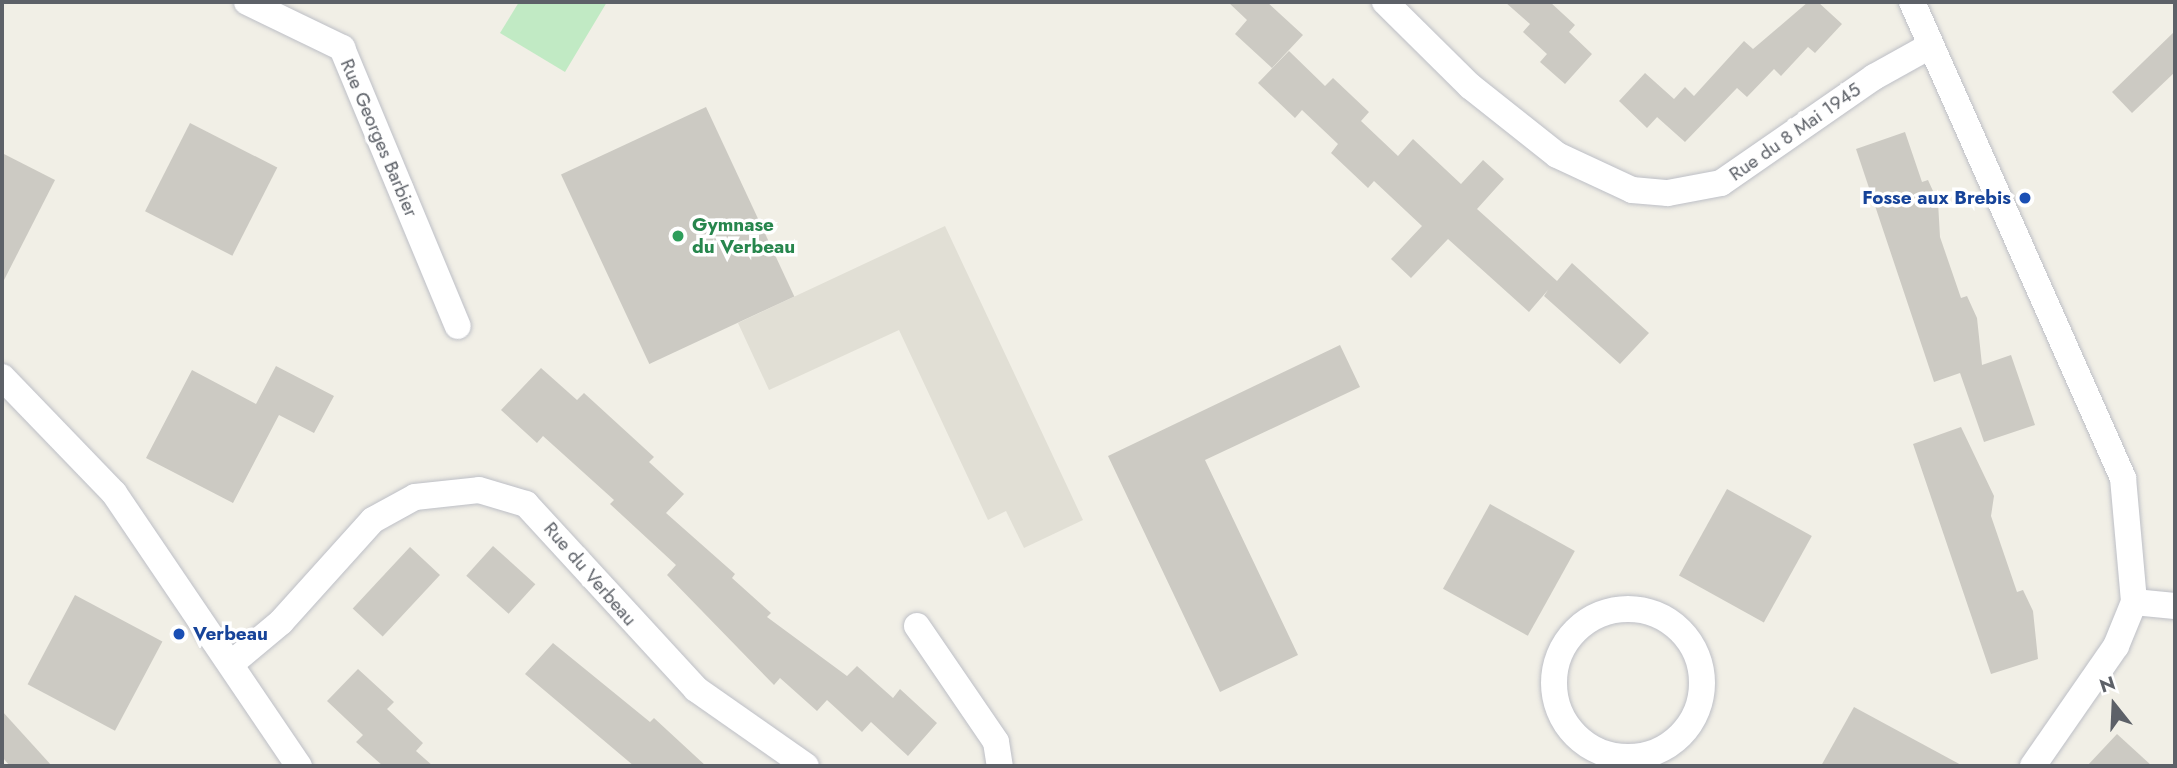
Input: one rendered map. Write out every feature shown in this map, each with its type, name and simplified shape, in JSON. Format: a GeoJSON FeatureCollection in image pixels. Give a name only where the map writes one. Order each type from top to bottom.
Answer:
{"type":"FeatureCollection","features":[{"type":"Feature","properties":{"kind":"street","name":"Rue Georges Barbier"},"geometry":{"type":"LineString","coordinates":[[247,2],[342,48],[458,326]]}},
{"type":"Feature","properties":{"kind":"street","name":"Rue du 8 Mai 1945"},"geometry":{"type":"LineString","coordinates":[[1385,2],[1470,86],[1557,155],[1633,190],[1668,193],[1721,183],[1928,47]]}},
{"type":"Feature","properties":{"kind":"street"},"geometry":{"type":"LineString","coordinates":[[1912,2],[1928,47],[2110,439],[2127,503],[2134,602],[2116,646],[2034,766]]}},
{"type":"Feature","properties":{"kind":"street"},"geometry":{"type":"LineString","coordinates":[[2,377],[114,493],[232,663],[299,766]]}},
{"type":"Feature","properties":{"kind":"street","name":"Rue du Verbeau"},"geometry":{"type":"LineString","coordinates":[[232,663],[281,622],[373,520],[415,497],[479,490],[526,504],[688,681],[806,766]]}},
{"type":"Feature","properties":{"kind":"street"},"geometry":{"type":"LineString","coordinates":[[2134,602],[2175,606]]}},
{"type":"Feature","properties":{"kind":"street"},"geometry":{"type":"LineString","coordinates":[[1619,609],[1645,611],[1669,621],[1693,647],[1702,671],[1699,707],[1686,729],[1656,752],[1612,760],[1573,734],[1556,703],[1553,678],[1560,652],[1588,620],[1619,609]]}},
{"type":"Feature","properties":{"kind":"street"},"geometry":{"type":"LineString","coordinates":[[917,626],[996,742],[1000,766]]}},
{"type":"Feature","properties":{"kind":"shaded area"},"geometry":{"type":"Polygon","coordinates":[[[945,226],[1083,520],[1024,548],[1006,511],[988,520],[899,330],[769,390],[738,323],[945,226]]]}},
{"type":"Feature","properties":{"kind":"green space"},"geometry":{"type":"Polygon","coordinates":[[[519,2],[607,2],[565,72],[500,33],[519,2]]]}},
{"type":"Feature","properties":{"kind":"building"},"geometry":{"type":"Polygon","coordinates":[[[1228,2],[1267,2],[1303,35],[1272,68],[1235,34],[1247,20],[1228,2]]]}},
{"type":"Feature","properties":{"kind":"building"},"geometry":{"type":"Polygon","coordinates":[[[1505,2],[1550,2],[1575,25],[1569,32],[1592,54],[1565,84],[1540,62],[1547,54],[1523,32],[1530,24],[1505,2]]]}},
{"type":"Feature","properties":{"kind":"building"},"geometry":{"type":"Polygon","coordinates":[[[1808,2],[1818,2],[1842,24],[1815,53],[1808,47],[1781,76],[1774,69],[1747,97],[1737,88],[1685,142],[1657,117],[1647,128],[1619,101],[1645,73],[1674,99],[1685,87],[1694,96],[1744,41],[1753,49],[1808,2]]]}},
{"type":"Feature","properties":{"kind":"building"},"geometry":{"type":"Polygon","coordinates":[[[2175,31],[2175,72],[2132,113],[2112,92],[2175,31]]]}},
{"type":"Feature","properties":{"kind":"building"},"geometry":{"type":"Polygon","coordinates":[[[1289,51],[1325,86],[1333,78],[1369,112],[1361,121],[1398,156],[1413,139],[1461,184],[1483,160],[1504,179],[1477,209],[1557,281],[1572,263],[1649,333],[1620,364],[1544,296],[1548,290],[1529,312],[1448,239],[1411,278],[1391,259],[1422,226],[1374,181],[1368,188],[1331,153],[1338,144],[1302,110],[1295,118],[1258,83],[1289,51]]]}},
{"type":"Feature","properties":{"kind":"building","name":"Gymnase du Verbeau"},"geometry":{"type":"Polygon","coordinates":[[[706,107],[794,296],[649,364],[561,175],[706,107]]]}},
{"type":"Feature","properties":{"kind":"building"},"geometry":{"type":"Polygon","coordinates":[[[190,123],[277,167],[232,256],[145,211],[190,123]]]}},
{"type":"Feature","properties":{"kind":"building"},"geometry":{"type":"Polygon","coordinates":[[[1905,132],[1922,182],[1928,180],[1938,202],[1940,237],[1961,298],[1967,296],[1977,318],[1982,365],[2011,355],[2035,425],[1984,442],[1960,373],[1934,382],[1856,149],[1905,132]]]}},
{"type":"Feature","properties":{"kind":"building"},"geometry":{"type":"Polygon","coordinates":[[[2,153],[55,180],[2,284],[2,153]]]}},
{"type":"Feature","properties":{"kind":"building"},"geometry":{"type":"Polygon","coordinates":[[[1340,345],[1360,387],[1205,460],[1298,655],[1220,692],[1108,456],[1340,345]]]}},
{"type":"Feature","properties":{"kind":"building"},"geometry":{"type":"Polygon","coordinates":[[[276,366],[334,396],[314,433],[279,415],[233,503],[146,458],[192,370],[256,404],[276,366]]]}},
{"type":"Feature","properties":{"kind":"building"},"geometry":{"type":"Polygon","coordinates":[[[541,368],[577,400],[584,393],[654,457],[649,462],[684,494],[666,513],[735,574],[732,578],[771,613],[767,617],[847,676],[857,666],[893,698],[900,689],[937,723],[908,756],[871,722],[862,732],[827,700],[817,711],[780,678],[774,685],[667,575],[676,565],[610,504],[614,500],[543,436],[537,443],[501,410],[541,368]]]}},
{"type":"Feature","properties":{"kind":"building"},"geometry":{"type":"Polygon","coordinates":[[[1961,427],[1994,496],[1991,516],[2017,592],[2023,590],[2033,611],[2038,659],[1991,674],[1913,444],[1961,427]]]}},
{"type":"Feature","properties":{"kind":"building"},"geometry":{"type":"Polygon","coordinates":[[[1727,489],[1812,536],[1764,623],[1679,576],[1727,489]]]}},
{"type":"Feature","properties":{"kind":"building"},"geometry":{"type":"Polygon","coordinates":[[[1490,504],[1575,551],[1528,636],[1443,589],[1490,504]]]}},
{"type":"Feature","properties":{"kind":"building"},"geometry":{"type":"Polygon","coordinates":[[[493,546],[535,584],[509,614],[466,576],[493,546]]]}},
{"type":"Feature","properties":{"kind":"building"},"geometry":{"type":"Polygon","coordinates":[[[410,547],[440,575],[383,636],[353,608],[410,547]]]}},
{"type":"Feature","properties":{"kind":"building"},"geometry":{"type":"Polygon","coordinates":[[[75,595],[162,641],[115,731],[28,684],[75,595]]]}},
{"type":"Feature","properties":{"kind":"building"},"geometry":{"type":"Polygon","coordinates":[[[553,643],[650,722],[654,718],[706,766],[634,766],[525,674],[553,643]]]}},
{"type":"Feature","properties":{"kind":"building"},"geometry":{"type":"Polygon","coordinates":[[[358,669],[394,702],[387,709],[423,743],[416,751],[433,766],[383,766],[356,742],[363,735],[327,701],[358,669]]]}},
{"type":"Feature","properties":{"kind":"building"},"geometry":{"type":"Polygon","coordinates":[[[1854,707],[1963,766],[1821,766],[1854,707]]]}},
{"type":"Feature","properties":{"kind":"building"},"geometry":{"type":"Polygon","coordinates":[[[2,711],[52,766],[10,766],[2,757],[2,711]]]}},
{"type":"Feature","properties":{"kind":"building"},"geometry":{"type":"Polygon","coordinates":[[[2117,734],[2152,766],[2087,766],[2117,734]]]}},
{"type":"Feature","properties":{"kind":"place","name":"Fosse aux Brebis"},"geometry":{"type":"Point","coordinates":[2025,198]}},
{"type":"Feature","properties":{"kind":"place","name":"Gymnase du Verbeau"},"geometry":{"type":"Point","coordinates":[678,236]}},
{"type":"Feature","properties":{"kind":"place","name":"Verbeau"},"geometry":{"type":"Point","coordinates":[179,634]}}]}
